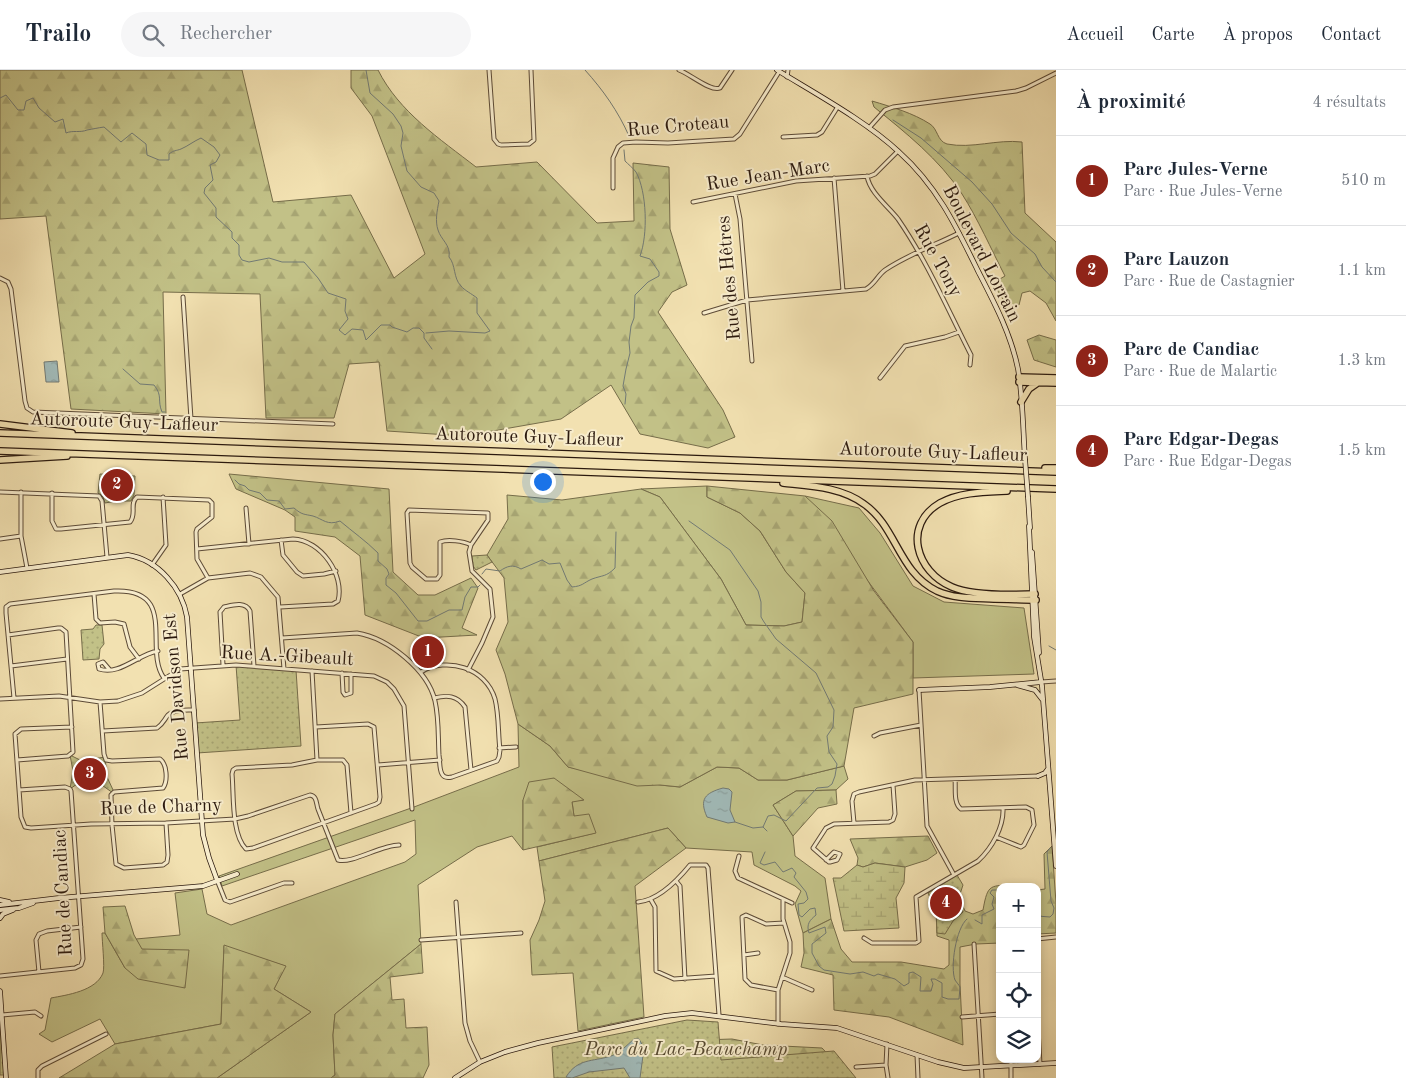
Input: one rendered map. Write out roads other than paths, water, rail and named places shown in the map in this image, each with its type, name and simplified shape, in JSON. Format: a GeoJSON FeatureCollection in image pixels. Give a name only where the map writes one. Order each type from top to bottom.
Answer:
{"type":"FeatureCollection","features":[{"type":"Feature","properties":{"kind":"highway"},"geometry":{"type":"LineString","coordinates":[[1019,379],[1056,378]]}},
{"type":"Feature","properties":{"kind":"highway"},"geometry":{"type":"LineString","coordinates":[[1019,379],[1056,383]]}},
{"type":"Feature","properties":{"kind":"highway"},"geometry":{"type":"LineString","coordinates":[[1021,402],[1029,389],[1039,382]]}},
{"type":"Feature","properties":{"kind":"highway"},"geometry":{"type":"LineString","coordinates":[[0,424],[104,437]]}},
{"type":"Feature","properties":{"kind":"highway","name":"Autoroute Guy-Lafleur"},"geometry":{"type":"LineString","coordinates":[[0,433],[1056,472]]}},
{"type":"Feature","properties":{"kind":"highway","name":"Autoroute Guy-Lafleur"},"geometry":{"type":"LineString","coordinates":[[0,450],[1056,489]]}},
{"type":"Feature","properties":{"kind":"highway"},"geometry":{"type":"LineString","coordinates":[[0,460],[96,454]]}},
{"type":"Feature","properties":{"kind":"highway"},"geometry":{"type":"LineString","coordinates":[[1010,471],[1056,468]]}},
{"type":"Feature","properties":{"kind":"highway"},"geometry":{"type":"LineString","coordinates":[[744,478],[824,488],[856,499],[869,508],[880,520],[912,572],[924,583],[940,592],[959,597],[1034,597]]}},
{"type":"Feature","properties":{"kind":"highway"},"geometry":{"type":"LineString","coordinates":[[1034,597],[973,592],[948,585],[936,578],[926,568],[919,553],[918,538],[920,526],[927,514],[935,506],[947,500],[977,493],[1039,488]]}},
{"type":"Feature","properties":{"kind":"street"},"geometry":{"type":"LineString","coordinates":[[489,70],[494,139],[501,145],[529,144],[535,137],[531,70]]}},
{"type":"Feature","properties":{"kind":"street"},"geometry":{"type":"LineString","coordinates":[[679,70],[688,73],[712,89],[717,89],[720,88],[732,70]]}},
{"type":"Feature","properties":{"kind":"street"},"geometry":{"type":"LineString","coordinates":[[787,77],[788,70]]}},
{"type":"Feature","properties":{"kind":"street","name":"Boulevard Lorrain"},"geometry":{"type":"LineString","coordinates":[[778,71],[868,128],[898,151],[921,174],[936,192],[959,233],[1005,326],[1013,350],[1019,379],[1030,526],[1035,645],[1044,702],[1056,866]]}},
{"type":"Feature","properties":{"kind":"street","name":"Rue Croteau"},"geometry":{"type":"LineString","coordinates":[[613,188],[613,158],[618,147],[624,143],[636,142],[668,143],[734,139],[740,134],[778,71]]}},
{"type":"Feature","properties":{"kind":"street"},"geometry":{"type":"LineString","coordinates":[[868,128],[889,108],[1016,91],[1056,73]]}},
{"type":"Feature","properties":{"kind":"street"},"geometry":{"type":"LineString","coordinates":[[783,137],[817,136],[822,132],[837,108]]}},
{"type":"Feature","properties":{"kind":"street"},"geometry":{"type":"LineString","coordinates":[[867,176],[875,174],[898,151]]}},
{"type":"Feature","properties":{"kind":"street","name":"Rue Jean-Marc"},"geometry":{"type":"LineString","coordinates":[[692,202],[796,181],[867,176]]}},
{"type":"Feature","properties":{"kind":"street","name":"Rue Tony"},"geometry":{"type":"LineString","coordinates":[[867,176],[869,185],[898,219],[918,252],[971,355],[970,365]]}},
{"type":"Feature","properties":{"kind":"street"},"geometry":{"type":"LineString","coordinates":[[834,178],[844,291]]}},
{"type":"Feature","properties":{"kind":"street","name":"Rue des Hêtres"},"geometry":{"type":"LineString","coordinates":[[736,194],[740,219],[752,361]]}},
{"type":"Feature","properties":{"kind":"street"},"geometry":{"type":"LineString","coordinates":[[704,313],[747,300],[866,289],[873,285],[885,270],[959,233]]}},
{"type":"Feature","properties":{"kind":"street"},"geometry":{"type":"LineString","coordinates":[[0,278],[6,281],[11,289],[25,401],[30,411],[39,414],[333,424]]}},
{"type":"Feature","properties":{"kind":"street"},"geometry":{"type":"LineString","coordinates":[[183,297],[191,419]]}},
{"type":"Feature","properties":{"kind":"street"},"geometry":{"type":"LineString","coordinates":[[880,378],[905,346],[959,332]]}},
{"type":"Feature","properties":{"kind":"street"},"geometry":{"type":"LineString","coordinates":[[0,492],[99,496],[102,502],[107,557]]}},
{"type":"Feature","properties":{"kind":"street"},"geometry":{"type":"LineString","coordinates":[[21,492],[22,536],[27,568]]}},
{"type":"Feature","properties":{"kind":"street"},"geometry":{"type":"LineString","coordinates":[[52,493],[52,521],[56,529],[131,522],[134,516],[133,503],[137,497],[209,500],[212,503],[212,517],[197,529],[196,532],[198,561],[208,578]]}},
{"type":"Feature","properties":{"kind":"street"},"geometry":{"type":"LineString","coordinates":[[152,566],[166,545],[163,497]]}},
{"type":"Feature","properties":{"kind":"street"},"geometry":{"type":"LineString","coordinates":[[246,508],[249,544]]}},
{"type":"Feature","properties":{"kind":"street"},"geometry":{"type":"LineString","coordinates":[[468,670],[493,617],[490,590],[472,571],[470,563],[471,545],[488,520],[488,513],[409,510],[407,513],[410,563],[426,579],[437,579],[440,575],[440,542],[443,540],[466,542],[471,545]]}},
{"type":"Feature","properties":{"kind":"street"},"geometry":{"type":"LineString","coordinates":[[0,539],[22,536]]}},
{"type":"Feature","properties":{"kind":"street"},"geometry":{"type":"LineString","coordinates":[[197,549],[300,539],[312,543],[336,570],[339,596],[336,603],[280,607]]}},
{"type":"Feature","properties":{"kind":"street"},"geometry":{"type":"LineString","coordinates":[[281,540],[283,555],[297,572],[303,576],[324,574],[336,570]]}},
{"type":"Feature","properties":{"kind":"street","name":"Rue Davidson Est"},"geometry":{"type":"LineString","coordinates":[[0,572],[131,555],[167,576],[180,594],[187,617],[202,821],[206,847],[225,900],[228,902],[292,883]]}},
{"type":"Feature","properties":{"kind":"street"},"geometry":{"type":"LineString","coordinates":[[180,594],[208,578],[250,573],[258,575],[276,593],[280,607],[284,669]]}},
{"type":"Feature","properties":{"kind":"street"},"geometry":{"type":"LineString","coordinates":[[14,698],[6,609],[8,605],[122,590],[133,592],[143,597],[155,615],[159,670],[164,678]]}},
{"type":"Feature","properties":{"kind":"street"},"geometry":{"type":"LineString","coordinates":[[94,594],[96,619],[100,623],[115,622],[124,624],[130,647],[139,659]]}},
{"type":"Feature","properties":{"kind":"street"},"geometry":{"type":"LineString","coordinates":[[223,665],[220,610],[226,606],[243,605],[247,606],[250,611],[254,666]]}},
{"type":"Feature","properties":{"kind":"street"},"geometry":{"type":"LineString","coordinates":[[8,635],[62,628],[66,632],[73,750],[70,755],[17,760]]}},
{"type":"Feature","properties":{"kind":"street"},"geometry":{"type":"LineString","coordinates":[[282,638],[360,634],[374,639],[401,655],[421,672],[434,698],[442,774],[446,778],[497,760],[500,755],[500,748],[493,696],[484,681],[468,670],[443,664],[421,672]]}},
{"type":"Feature","properties":{"kind":"street"},"geometry":{"type":"LineString","coordinates":[[109,669],[121,667],[147,654],[158,651]]}},
{"type":"Feature","properties":{"kind":"street"},"geometry":{"type":"LineString","coordinates":[[11,666],[67,659]]}},
{"type":"Feature","properties":{"kind":"street","name":"Rue A.-Gibeault"},"geometry":{"type":"LineString","coordinates":[[0,699],[70,696],[100,702],[118,701],[130,698],[180,669],[223,665],[368,675],[378,678],[391,686],[400,696],[406,715],[412,809]]}},
{"type":"Feature","properties":{"kind":"street"},"geometry":{"type":"LineString","coordinates":[[312,671],[317,760]]}},
{"type":"Feature","properties":{"kind":"street"},"geometry":{"type":"LineString","coordinates":[[342,673],[343,692],[347,696],[351,691],[351,674]]}},
{"type":"Feature","properties":{"kind":"street"},"geometry":{"type":"LineString","coordinates":[[954,875],[927,826],[919,690],[1056,681]]}},
{"type":"Feature","properties":{"kind":"street"},"geometry":{"type":"LineString","coordinates":[[1013,684],[1035,690],[1044,702]]}},
{"type":"Feature","properties":{"kind":"street"},"geometry":{"type":"LineString","coordinates":[[434,698],[451,696],[459,700],[465,707],[471,770]]}},
{"type":"Feature","properties":{"kind":"street"},"geometry":{"type":"LineString","coordinates":[[100,702],[105,757],[108,760],[157,759],[162,760],[165,766],[166,782],[162,788],[113,793],[110,798],[116,862],[120,867],[162,865],[167,862],[166,823]]}},
{"type":"Feature","properties":{"kind":"street"},"geometry":{"type":"LineString","coordinates":[[102,731],[156,728],[172,712],[194,710]]}},
{"type":"Feature","properties":{"kind":"street"},"geometry":{"type":"LineString","coordinates":[[316,727],[372,725],[375,730],[379,802],[351,813],[248,849],[243,845],[235,819],[232,774],[234,769],[292,765],[317,760],[339,759],[346,762],[351,813]]}},
{"type":"Feature","properties":{"kind":"street"},"geometry":{"type":"LineString","coordinates":[[874,736],[880,733],[920,725]]}},
{"type":"Feature","properties":{"kind":"street","name":"Rue de Charny"},"geometry":{"type":"LineString","coordinates":[[72,727],[18,730],[15,737],[22,822],[25,827],[235,819],[310,795],[315,798],[323,823],[337,858],[340,861],[388,845],[399,845]]}},
{"type":"Feature","properties":{"kind":"street"},"geometry":{"type":"LineString","coordinates":[[500,748],[516,747]]}},
{"type":"Feature","properties":{"kind":"street"},"geometry":{"type":"LineString","coordinates":[[378,765],[440,760]]}},
{"type":"Feature","properties":{"kind":"street"},"geometry":{"type":"LineString","coordinates":[[1038,776],[1045,773],[1049,766]]}},
{"type":"Feature","properties":{"kind":"street"},"geometry":{"type":"LineString","coordinates":[[854,823],[852,801],[854,794],[912,780],[1038,776],[1045,778],[1050,783]]}},
{"type":"Feature","properties":{"kind":"street"},"geometry":{"type":"LineString","coordinates":[[955,779],[956,802],[959,808],[1029,808],[1033,811],[1034,825],[1026,843],[1021,847],[996,837]]}},
{"type":"Feature","properties":{"kind":"street"},"geometry":{"type":"LineString","coordinates":[[826,860],[813,848],[826,828],[834,824],[889,822],[893,820],[895,814],[893,786]]}},
{"type":"Feature","properties":{"kind":"street","name":"Rue de Candiac"},"geometry":{"type":"LineString","coordinates":[[0,976],[75,968],[82,965],[83,959],[80,896],[70,788],[19,790]]}},
{"type":"Feature","properties":{"kind":"street"},"geometry":{"type":"LineString","coordinates":[[864,938],[872,943],[918,942],[920,937],[916,897],[985,855],[996,837],[1003,818],[1003,808]]}},
{"type":"Feature","properties":{"kind":"street"},"geometry":{"type":"LineString","coordinates":[[739,856],[735,871],[738,878],[792,903]]}},
{"type":"Feature","properties":{"kind":"street"},"geometry":{"type":"LineString","coordinates":[[638,902],[651,900],[676,881],[690,865],[706,865],[708,868],[719,1015]]}},
{"type":"Feature","properties":{"kind":"street"},"geometry":{"type":"LineString","coordinates":[[0,910],[38,901],[192,887],[236,874]]}},
{"type":"Feature","properties":{"kind":"street"},"geometry":{"type":"LineString","coordinates":[[676,881],[680,886],[685,979]]}},
{"type":"Feature","properties":{"kind":"street"},"geometry":{"type":"LineString","coordinates":[[778,1024],[778,990],[787,964],[790,948],[784,923],[783,899]]}},
{"type":"Feature","properties":{"kind":"street"},"geometry":{"type":"LineString","coordinates":[[0,900],[19,906]]}},
{"type":"Feature","properties":{"kind":"street"},"geometry":{"type":"LineString","coordinates":[[651,900],[655,906],[656,971],[674,980],[716,976]]}},
{"type":"Feature","properties":{"kind":"street"},"geometry":{"type":"LineString","coordinates":[[456,902],[466,1028],[480,1062]]}},
{"type":"Feature","properties":{"kind":"street"},"geometry":{"type":"LineString","coordinates":[[0,905],[19,906]]}},
{"type":"Feature","properties":{"kind":"street"},"geometry":{"type":"LineString","coordinates":[[0,918],[19,906]]}},
{"type":"Feature","properties":{"kind":"street"},"geometry":{"type":"LineString","coordinates":[[778,990],[747,983],[742,920],[743,915],[766,924],[784,923]]}},
{"type":"Feature","properties":{"kind":"street"},"geometry":{"type":"LineString","coordinates":[[39,972],[36,940],[39,934],[47,931],[81,927]]}},
{"type":"Feature","properties":{"kind":"street"},"geometry":{"type":"LineString","coordinates":[[421,940],[521,933]]}},
{"type":"Feature","properties":{"kind":"street"},"geometry":{"type":"LineString","coordinates":[[1041,939],[1056,937]]}},
{"type":"Feature","properties":{"kind":"street"},"geometry":{"type":"LineString","coordinates":[[974,944],[980,1016],[982,1078]]}},
{"type":"Feature","properties":{"kind":"street"},"geometry":{"type":"LineString","coordinates":[[744,954],[758,953]]}},
{"type":"Feature","properties":{"kind":"street"},"geometry":{"type":"LineString","coordinates":[[782,977],[812,990]]}},
{"type":"Feature","properties":{"kind":"street"},"geometry":{"type":"LineString","coordinates":[[0,992],[6,1078]]}},
{"type":"Feature","properties":{"kind":"street"},"geometry":{"type":"LineString","coordinates":[[2,1015],[35,1012],[41,1016]]}},
{"type":"Feature","properties":{"kind":"street"},"geometry":{"type":"LineString","coordinates":[[454,1078],[480,1062],[505,1052],[538,1043],[660,1017],[692,1013],[778,1024],[838,1028],[917,1055],[964,1068],[1056,1063]]}},
{"type":"Feature","properties":{"kind":"street"},"geometry":{"type":"LineString","coordinates":[[962,1017],[996,1014]]}},
{"type":"Feature","properties":{"kind":"street"},"geometry":{"type":"LineString","coordinates":[[1037,1018],[1040,1064]]}},
{"type":"Feature","properties":{"kind":"street"},"geometry":{"type":"LineString","coordinates":[[38,1078],[38,1070],[42,1066],[106,1034]]}},
{"type":"Feature","properties":{"kind":"street"},"geometry":{"type":"LineString","coordinates":[[887,1044],[886,1065],[888,1078]]}},
{"type":"Feature","properties":{"kind":"street"},"geometry":{"type":"LineString","coordinates":[[917,1055],[918,1078]]}},
{"type":"Feature","properties":{"kind":"street"},"geometry":{"type":"LineString","coordinates":[[856,1067],[886,1065]]}},
{"type":"Feature","properties":{"kind":"street"},"geometry":{"type":"LineString","coordinates":[[1011,1066],[1011,1078]]}},
{"type":"Feature","properties":{"kind":"water"},"geometry":{"type":"Polygon","coordinates":[[[57,361],[59,382],[46,382],[44,362],[57,361]]]}},
{"type":"Feature","properties":{"kind":"water"},"geometry":{"type":"Polygon","coordinates":[[[723,788],[729,789],[732,792],[730,810],[735,822],[728,823],[707,817],[704,806],[705,798],[712,792],[723,788]]]}},
{"type":"Feature","properties":{"kind":"water"},"geometry":{"type":"Polygon","coordinates":[[[634,1039],[639,1039],[644,1048],[640,1078],[630,1078],[624,1068],[589,1072],[572,1078],[566,1077],[575,1067],[586,1062],[614,1055],[634,1039]]]}},
{"type":"Feature","properties":{"kind":"waterway"},"geometry":{"type":"LineString","coordinates":[[366,70],[370,93],[393,114],[401,126],[403,133],[401,146],[407,171],[421,187],[434,193],[439,201],[437,227],[439,234],[449,249],[449,257],[458,283],[477,298],[477,313],[490,331],[485,333],[449,331],[426,333]]}},
{"type":"Feature","properties":{"kind":"waterway"},"geometry":{"type":"LineString","coordinates":[[585,70],[610,101],[629,136]]}},
{"type":"Feature","properties":{"kind":"waterway"},"geometry":{"type":"LineString","coordinates":[[0,98],[6,95],[18,110],[24,110],[26,101],[33,98],[39,108],[55,122],[63,119],[66,133],[104,127],[121,142],[132,133],[146,144],[147,155],[159,160],[169,160],[169,154],[201,138],[214,147],[220,155],[216,162],[210,165],[213,180],[205,188],[204,193],[216,208],[216,217],[232,232],[232,238],[239,245],[239,255],[242,260],[249,262],[269,258],[282,262],[304,262],[328,293],[346,299],[345,311],[348,319],[339,330],[345,335],[352,329],[363,330],[366,340],[381,325],[390,325],[407,332],[413,328],[419,328],[424,333],[424,338],[432,349]]}},
{"type":"Feature","properties":{"kind":"waterway"},"geometry":{"type":"LineString","coordinates":[[893,120],[921,138],[972,182],[992,204],[1011,233],[1035,254],[1042,267],[1056,282]]}},
{"type":"Feature","properties":{"kind":"waterway"},"geometry":{"type":"LineString","coordinates":[[624,150],[625,161],[636,172],[640,180],[644,202],[645,225],[643,247],[640,256],[650,259],[659,272],[659,276],[648,282],[635,295],[634,318],[629,342],[630,353],[623,386],[626,394],[625,404]]}},
{"type":"Feature","properties":{"kind":"waterway"},"geometry":{"type":"LineString","coordinates":[[123,369],[140,384],[154,385],[159,395],[162,412],[165,412]]}},
{"type":"Feature","properties":{"kind":"waterway"},"geometry":{"type":"LineString","coordinates":[[235,480],[249,490],[260,493],[267,500],[279,501],[285,509],[294,508],[301,513],[328,522],[340,521],[378,553],[378,561],[387,569],[389,574],[386,578],[386,585],[396,593],[418,621],[427,621],[449,610],[462,610],[465,597],[471,587],[478,587],[480,585]]}},
{"type":"Feature","properties":{"kind":"waterway"},"geometry":{"type":"LineString","coordinates":[[689,521],[730,550],[758,591],[761,602],[761,617],[764,622],[776,639],[816,673],[834,710],[833,727],[827,736],[829,752],[837,764],[832,784],[828,787],[817,788],[786,821],[774,815],[768,816],[763,827],[767,831]]}},
{"type":"Feature","properties":{"kind":"waterway"},"geometry":{"type":"LineString","coordinates":[[482,574],[486,569],[500,571],[513,566],[521,569],[542,560],[549,564],[560,563],[572,587],[578,586],[607,574],[615,568],[616,532]]}},
{"type":"Feature","properties":{"kind":"waterway"},"geometry":{"type":"LineString","coordinates":[[1049,646],[1056,650]]}},
{"type":"Feature","properties":{"kind":"waterway"},"geometry":{"type":"LineString","coordinates":[[735,822],[753,828],[763,827]]}},
{"type":"Feature","properties":{"kind":"waterway"},"geometry":{"type":"LineString","coordinates":[[1041,916],[1050,917],[1053,914],[1054,908],[1051,901],[1047,852],[1050,848]]}},
{"type":"Feature","properties":{"kind":"waterway"},"geometry":{"type":"LineString","coordinates":[[765,852],[760,863],[764,865],[775,862],[783,872],[792,868],[796,873],[794,877],[806,892],[808,899],[804,903],[798,904],[799,915],[802,917],[810,909],[815,908],[816,915],[808,925],[809,933],[825,927],[826,933],[812,944],[812,953],[819,966],[824,970],[850,974],[863,972],[874,976],[878,974],[895,979],[904,986],[909,983],[909,973],[913,972],[921,977],[920,991],[931,991],[933,984],[931,979],[935,979],[942,983],[942,997],[959,999],[960,987],[955,980],[953,966],[957,939],[967,919]]}},
{"type":"Feature","properties":{"kind":"waterway"},"geometry":{"type":"LineString","coordinates":[[975,920],[982,924],[982,915],[994,909],[992,904],[994,897],[990,893],[992,890],[996,890]]}},
{"type":"Feature","properties":{"kind":"place","name":"Parc Lauzon"},"geometry":{"type":"Point","coordinates":[117,485]}},
{"type":"Feature","properties":{"kind":"place","name":"Parc Jules-Verne"},"geometry":{"type":"Point","coordinates":[428,652]}},
{"type":"Feature","properties":{"kind":"place","name":"Parc de Candiac"},"geometry":{"type":"Point","coordinates":[90,774]}},
{"type":"Feature","properties":{"kind":"place","name":"Parc Edgar-Degas"},"geometry":{"type":"Point","coordinates":[946,903]}},
{"type":"Feature","properties":{"kind":"park label","name":"Parc du Lac-Beauchamp"},"geometry":{"type":"Point","coordinates":[686,1050]}}]}
